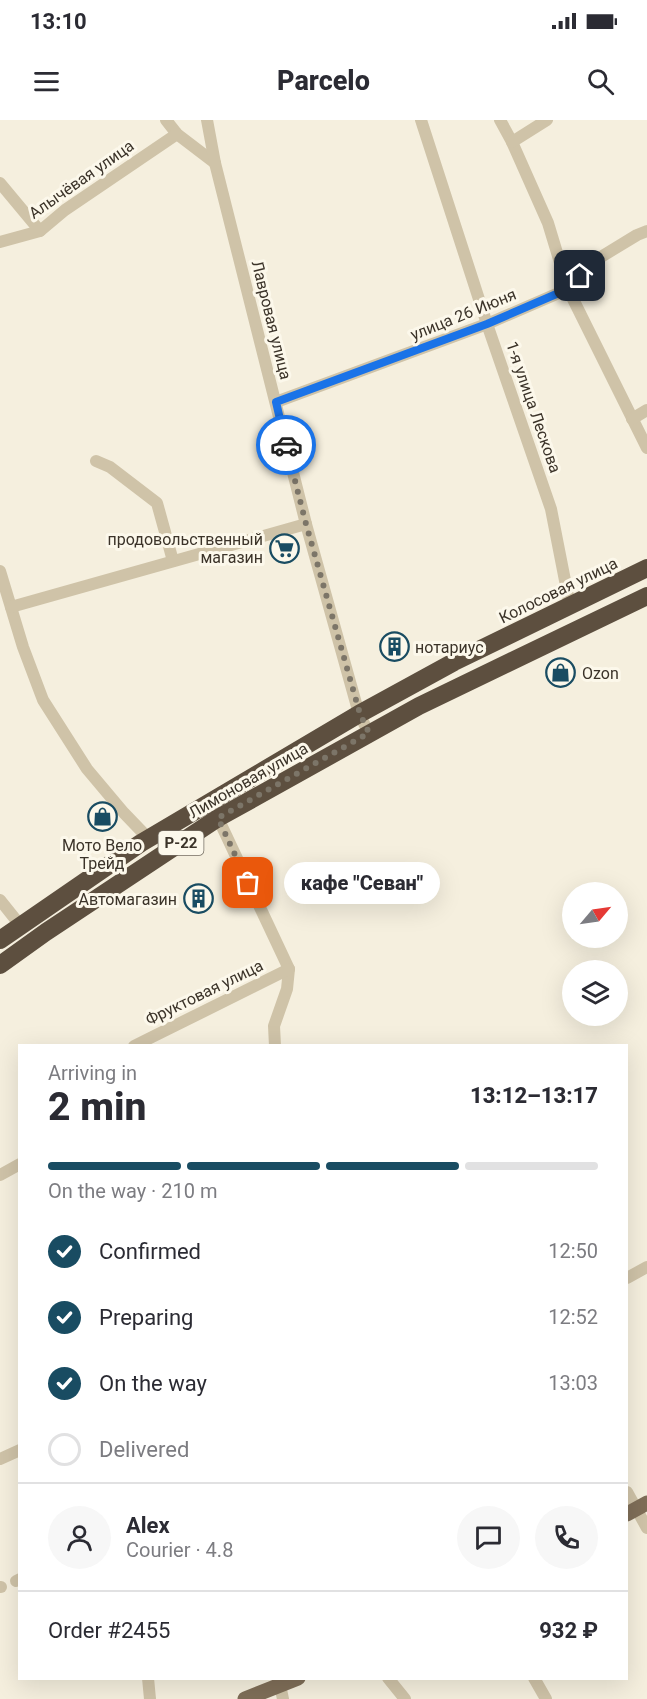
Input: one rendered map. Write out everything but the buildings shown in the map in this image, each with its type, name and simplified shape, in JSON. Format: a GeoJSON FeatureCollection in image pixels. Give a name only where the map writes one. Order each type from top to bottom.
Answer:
{"type":"FeatureCollection","features":[{"type":"Feature","properties":{"kind":"highway","name":"Колосовая улица"},"geometry":{"type":"LineString","coordinates":[[360,714],[454,662],[647,568]]}},
{"type":"Feature","properties":{"kind":"highway","name":"Р-22"},"geometry":{"type":"LineString","coordinates":[[369,733],[418,706],[647,596]]}},
{"type":"Feature","properties":{"kind":"highway","name":"Лимоновая улица"},"geometry":{"type":"LineString","coordinates":[[0,940],[148,838],[360,714]]}},
{"type":"Feature","properties":{"kind":"highway","name":"Лимоновая улица"},"geometry":{"type":"LineString","coordinates":[[0,965],[218,818],[369,733]]}},
{"type":"Feature","properties":{"kind":"main road"},"geometry":{"type":"LineString","coordinates":[[245,1699],[282,1692],[296,1680]]}},
{"type":"Feature","properties":{"kind":"street"},"geometry":{"type":"LineString","coordinates":[[166,120],[177,134],[215,163]]}},
{"type":"Feature","properties":{"kind":"street","name":"Лавровая улица"},"geometry":{"type":"LineString","coordinates":[[207,120],[215,163],[306,524],[360,714],[369,733]]}},
{"type":"Feature","properties":{"kind":"street","name":"1-я улица Лескова"},"geometry":{"type":"LineString","coordinates":[[421,120],[487,324],[551,509],[570,606]]}},
{"type":"Feature","properties":{"kind":"street"},"geometry":{"type":"LineString","coordinates":[[500,120],[548,223],[568,289],[647,448]]}},
{"type":"Feature","properties":{"kind":"street"},"geometry":{"type":"LineString","coordinates":[[512,142],[547,120]]}},
{"type":"Feature","properties":{"kind":"street","name":"Алычёвая улица"},"geometry":{"type":"LineString","coordinates":[[0,242],[40,231],[64,210],[177,134]]}},
{"type":"Feature","properties":{"kind":"street"},"geometry":{"type":"LineString","coordinates":[[0,183],[40,231]]}},
{"type":"Feature","properties":{"kind":"street","name":"улица 26 Июня"},"geometry":{"type":"LineString","coordinates":[[276,402],[487,324],[568,289],[591,263],[647,231]]}},
{"type":"Feature","properties":{"kind":"street"},"geometry":{"type":"LineString","coordinates":[[632,420],[647,410]]}},
{"type":"Feature","properties":{"kind":"street"},"geometry":{"type":"LineString","coordinates":[[96,461],[110,467],[157,503],[173,561]]}},
{"type":"Feature","properties":{"kind":"street"},"geometry":{"type":"LineString","coordinates":[[11,607],[306,524]]}},
{"type":"Feature","properties":{"kind":"street"},"geometry":{"type":"LineString","coordinates":[[0,571],[23,647],[43,700],[87,769],[148,838]]}},
{"type":"Feature","properties":{"kind":"street"},"geometry":{"type":"LineString","coordinates":[[218,818],[289,969],[287,989],[274,1026],[275,1044]]}},
{"type":"Feature","properties":{"kind":"street"},"geometry":{"type":"LineString","coordinates":[[0,900],[20,925]]}},
{"type":"Feature","properties":{"kind":"street","name":"Фруктовая улица"},"geometry":{"type":"LineString","coordinates":[[138,1044],[289,969]]}},
{"type":"Feature","properties":{"kind":"street"},"geometry":{"type":"LineString","coordinates":[[0,1175],[18,1165]]}},
{"type":"Feature","properties":{"kind":"street"},"geometry":{"type":"LineString","coordinates":[[628,1277],[647,1267]]}},
{"type":"Feature","properties":{"kind":"street"},"geometry":{"type":"LineString","coordinates":[[0,1459],[18,1451]]}},
{"type":"Feature","properties":{"kind":"street"},"geometry":{"type":"LineString","coordinates":[[628,1494],[647,1528]]}},
{"type":"Feature","properties":{"kind":"street"},"geometry":{"type":"LineString","coordinates":[[148,1680],[150,1699]]}},
{"type":"Feature","properties":{"kind":"street"},"geometry":{"type":"LineString","coordinates":[[390,1680],[405,1699]]}},
{"type":"Feature","properties":{"kind":"street"},"geometry":{"type":"LineString","coordinates":[[535,1680],[546,1699]]}},
{"type":"Feature","properties":{"kind":"way so far"},"geometry":{"type":"LineString","coordinates":[[248,883],[218,818],[369,733],[360,714],[286,445]]}},
{"type":"Feature","properties":{"kind":"place","name":"продовольственный магазин"},"geometry":{"type":"Point","coordinates":[284,548]}},
{"type":"Feature","properties":{"kind":"place","name":"нотариус"},"geometry":{"type":"Point","coordinates":[394,647]}},
{"type":"Feature","properties":{"kind":"place","name":"Ozon"},"geometry":{"type":"Point","coordinates":[561,673]}},
{"type":"Feature","properties":{"kind":"place","name":"Мото Вело Трейд"},"geometry":{"type":"Point","coordinates":[102,817]}},
{"type":"Feature","properties":{"kind":"place","name":"кафе \"Севан\""},"geometry":{"type":"Point","coordinates":[248,883]}},
{"type":"Feature","properties":{"kind":"place","name":"Автомагазин"},"geometry":{"type":"Point","coordinates":[198,899]}},
{"type":"Feature","properties":{"kind":"route"},"geometry":{"type":"LineString","coordinates":[[286,445],[276,402],[487,324],[568,289],[580,276]]}}]}
